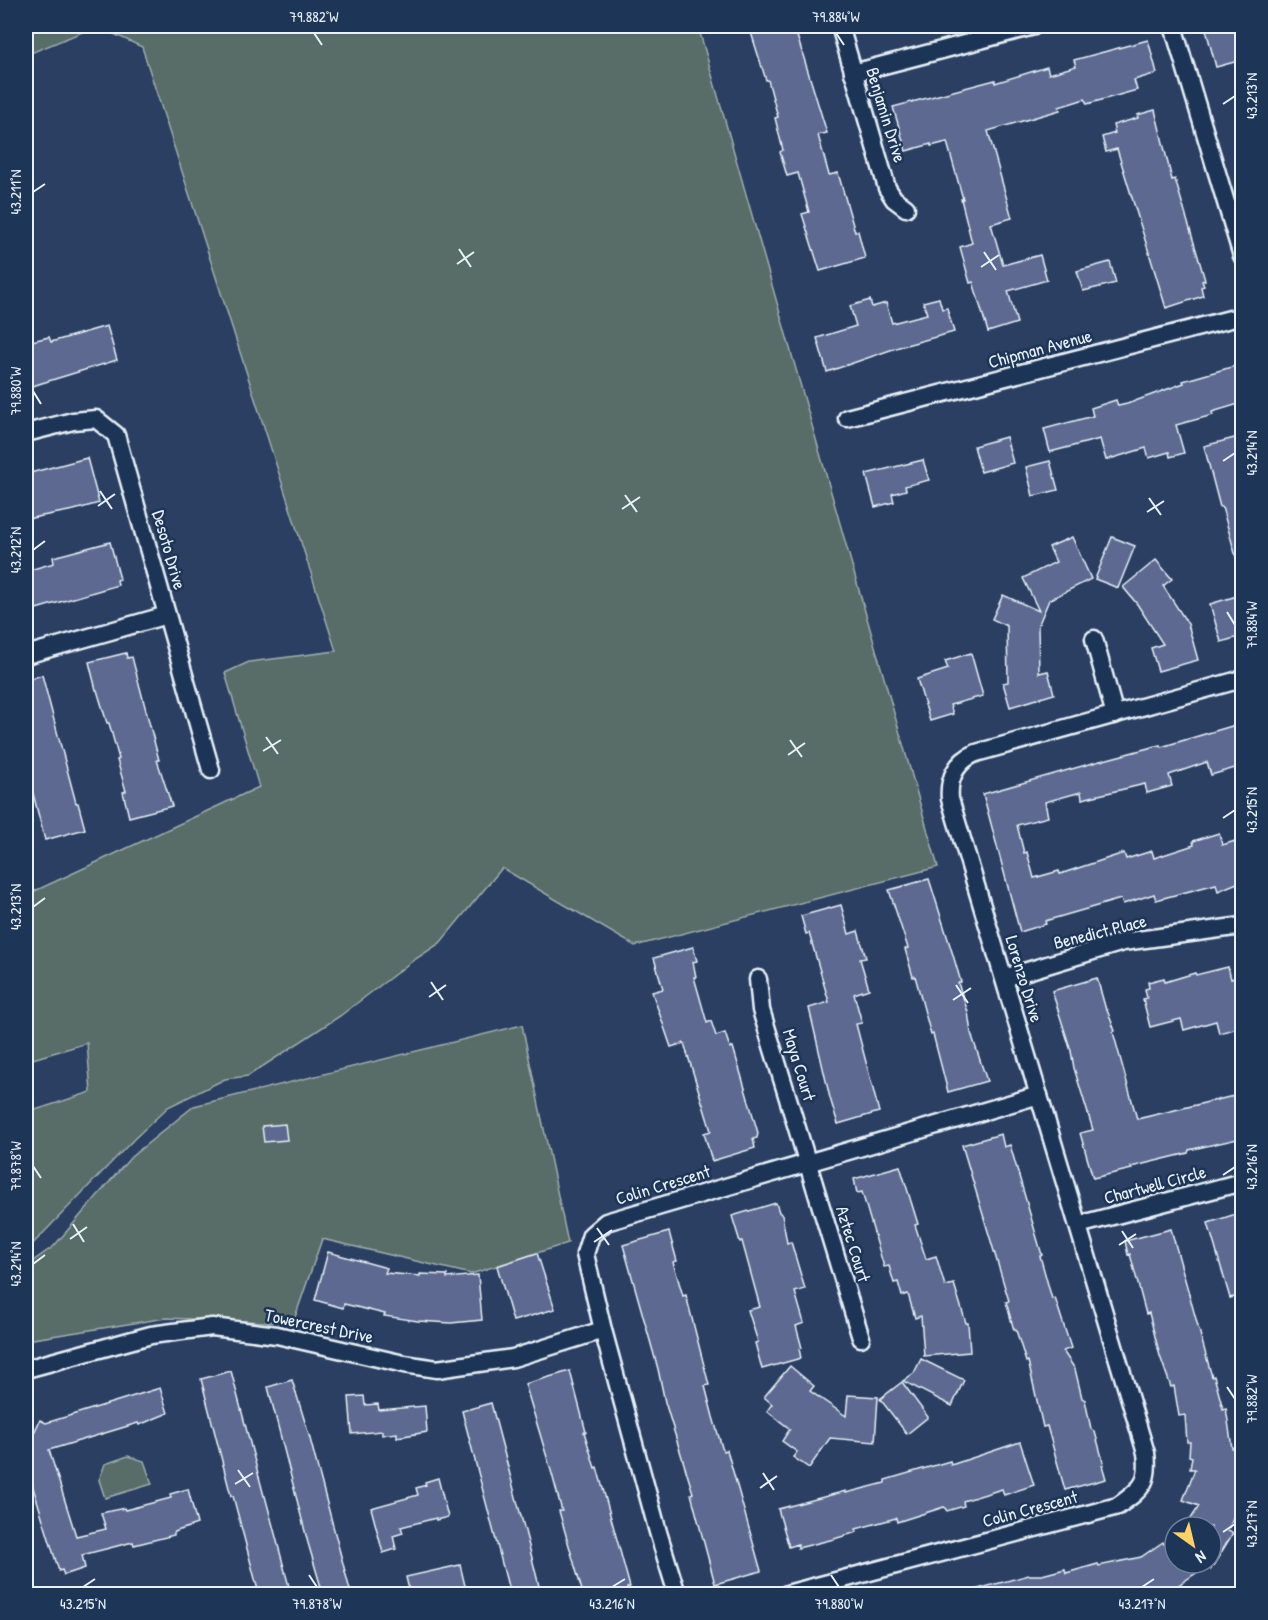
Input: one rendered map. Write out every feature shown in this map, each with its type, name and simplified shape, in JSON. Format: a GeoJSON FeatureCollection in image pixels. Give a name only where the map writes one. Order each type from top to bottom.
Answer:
{"type":"FeatureCollection","features":[{"type":"Feature","properties":{"kind":"street","name":"Benjamin Drive"},"geometry":{"type":"LineString","coordinates":[[840,26],[887,188],[894,199],[906,208]]}},
{"type":"Feature","properties":{"kind":"street"},"geometry":{"type":"LineString","coordinates":[[853,73],[1034,26]]}},
{"type":"Feature","properties":{"kind":"street"},"geometry":{"type":"LineString","coordinates":[[1173,26],[1242,256]]}},
{"type":"Feature","properties":{"kind":"street","name":"Chipman Avenue"},"geometry":{"type":"LineString","coordinates":[[847,418],[1242,316]]}},
{"type":"Feature","properties":{"kind":"street","name":"Desoto Drive"},"geometry":{"type":"LineString","coordinates":[[26,433],[73,421],[96,419],[117,435],[211,770]]}},
{"type":"Feature","properties":{"kind":"street"},"geometry":{"type":"LineString","coordinates":[[26,655],[167,615]]}},
{"type":"Feature","properties":{"kind":"street"},"geometry":{"type":"LineString","coordinates":[[1094,639],[1114,715]]}},
{"type":"Feature","properties":{"kind":"street","name":"Lorenzo Drive"},"geometry":{"type":"LineString","coordinates":[[1140,1490],[1148,1469],[1146,1453],[950,799],[950,788],[952,777],[962,762],[976,753],[1242,678]]}},
{"type":"Feature","properties":{"kind":"street","name":"Benedict Place"},"geometry":{"type":"LineString","coordinates":[[1004,978],[1123,942],[1242,926]]}},
{"type":"Feature","properties":{"kind":"street","name":"Maya Court"},"geometry":{"type":"LineString","coordinates":[[758,979],[761,1010],[808,1162]]}},
{"type":"Feature","properties":{"kind":"street","name":"Colin Crescent"},"geometry":{"type":"LineString","coordinates":[[678,1594],[658,1532],[603,1330],[585,1254],[591,1236],[606,1222],[1039,1095]]}},
{"type":"Feature","properties":{"kind":"street","name":"Aztec Court"},"geometry":{"type":"LineString","coordinates":[[808,1162],[861,1338]]}},
{"type":"Feature","properties":{"kind":"street","name":"Chartwell Circle"},"geometry":{"type":"LineString","coordinates":[[1078,1225],[1242,1182]]}},
{"type":"Feature","properties":{"kind":"street","name":"Towercrest Drive"},"geometry":{"type":"LineString","coordinates":[[26,1369],[151,1335],[212,1328],[277,1335],[393,1362],[438,1369],[513,1358],[603,1330]]}},
{"type":"Feature","properties":{"kind":"street","name":"Colin Crescent"},"geometry":{"type":"LineString","coordinates":[[787,1594],[1118,1506],[1140,1490]]}},
{"type":"Feature","properties":{"kind":"green space"},"geometry":{"type":"Polygon","coordinates":[[[26,26],[97,26],[26,55],[26,26]]]}},
{"type":"Feature","properties":{"kind":"green space"},"geometry":{"type":"Polygon","coordinates":[[[97,26],[698,26],[938,867],[635,946],[502,868],[440,943],[340,1016],[248,1076],[225,1079],[168,1107],[26,1251],[26,1113],[91,1092],[87,1043],[26,1061],[26,895],[259,787],[225,673],[249,662],[336,651],[142,47],[97,26]]]}},
{"type":"Feature","properties":{"kind":"green space"},"geometry":{"type":"Polygon","coordinates":[[[522,1025],[568,1243],[471,1274],[322,1239],[293,1323],[166,1318],[26,1340],[26,1266],[54,1246],[131,1157],[194,1106],[522,1025]]]}},
{"type":"Feature","properties":{"kind":"green space"},"geometry":{"type":"Polygon","coordinates":[[[128,1456],[144,1461],[152,1484],[105,1498],[99,1480],[105,1464],[128,1456]]]}},
{"type":"Feature","properties":{"kind":"building"},"geometry":{"type":"Polygon","coordinates":[[[749,26],[794,26],[827,133],[818,135],[829,175],[838,173],[865,258],[820,271],[802,214],[809,212],[798,173],[787,176],[780,152],[783,150],[775,118],[778,117],[749,26]]]}},
{"type":"Feature","properties":{"kind":"building"},"geometry":{"type":"Polygon","coordinates":[[[1205,26],[1242,26],[1242,60],[1216,67],[1205,26]]]}},
{"type":"Feature","properties":{"kind":"building"},"geometry":{"type":"Polygon","coordinates":[[[1148,40],[1157,73],[1134,80],[1137,90],[1087,104],[1085,99],[1059,107],[1060,110],[988,131],[1012,218],[991,224],[1003,265],[1040,255],[1047,280],[1008,291],[1017,323],[988,332],[960,247],[972,243],[961,199],[963,199],[947,142],[906,151],[893,107],[995,80],[995,83],[1047,67],[1049,74],[1076,66],[1074,60],[1148,40]]]}},
{"type":"Feature","properties":{"kind":"building"},"geometry":{"type":"Polygon","coordinates":[[[1155,110],[1172,180],[1175,179],[1205,280],[1202,281],[1204,286],[1201,287],[1203,296],[1166,308],[1117,149],[1106,152],[1102,137],[1115,133],[1113,125],[1138,118],[1137,115],[1155,110]]]}},
{"type":"Feature","properties":{"kind":"building"},"geometry":{"type":"Polygon","coordinates":[[[1110,262],[1116,283],[1083,291],[1077,271],[1110,262]]]}},
{"type":"Feature","properties":{"kind":"building"},"geometry":{"type":"Polygon","coordinates":[[[939,298],[942,309],[947,308],[954,332],[899,347],[827,372],[817,338],[856,326],[850,306],[870,300],[872,307],[886,303],[892,323],[927,314],[923,302],[939,298]]]}},
{"type":"Feature","properties":{"kind":"building"},"geometry":{"type":"Polygon","coordinates":[[[107,326],[117,360],[29,387],[26,375],[26,347],[32,345],[32,341],[49,337],[51,342],[107,326]]]}},
{"type":"Feature","properties":{"kind":"building"},"geometry":{"type":"Polygon","coordinates":[[[1242,364],[1242,403],[1212,412],[1213,415],[1176,425],[1184,453],[1170,457],[1169,452],[1149,458],[1146,448],[1106,460],[1100,439],[1050,452],[1044,429],[1093,416],[1091,408],[1116,400],[1118,406],[1127,404],[1184,383],[1183,381],[1242,364]]]}},
{"type":"Feature","properties":{"kind":"building"},"geometry":{"type":"Polygon","coordinates":[[[1242,436],[1242,564],[1238,564],[1204,446],[1242,436]]]}},
{"type":"Feature","properties":{"kind":"building"},"geometry":{"type":"Polygon","coordinates":[[[1006,437],[1013,463],[981,472],[974,446],[1006,437]]]}},
{"type":"Feature","properties":{"kind":"building"},"geometry":{"type":"Polygon","coordinates":[[[87,458],[99,503],[26,519],[26,474],[87,458]]]}},
{"type":"Feature","properties":{"kind":"building"},"geometry":{"type":"Polygon","coordinates":[[[923,460],[929,480],[905,486],[906,490],[892,494],[894,502],[875,507],[866,474],[923,460]]]}},
{"type":"Feature","properties":{"kind":"building"},"geometry":{"type":"Polygon","coordinates":[[[1050,461],[1058,490],[1033,496],[1026,467],[1050,461]]]}},
{"type":"Feature","properties":{"kind":"building"},"geometry":{"type":"Polygon","coordinates":[[[1072,537],[1091,579],[1049,600],[1038,626],[1039,673],[1048,671],[1054,694],[1010,707],[1003,683],[1008,682],[1007,626],[992,619],[1003,595],[1039,611],[1023,578],[1056,562],[1049,547],[1072,537]]]}},
{"type":"Feature","properties":{"kind":"building"},"geometry":{"type":"Polygon","coordinates":[[[1112,537],[1135,546],[1118,588],[1095,579],[1112,537]]]}},
{"type":"Feature","properties":{"kind":"building"},"geometry":{"type":"Polygon","coordinates":[[[110,542],[120,579],[117,580],[118,585],[26,612],[26,571],[54,563],[53,557],[110,542]]]}},
{"type":"Feature","properties":{"kind":"building"},"geometry":{"type":"Polygon","coordinates":[[[1156,560],[1172,579],[1163,586],[1188,624],[1198,660],[1158,671],[1151,648],[1163,644],[1123,587],[1156,560]]]}},
{"type":"Feature","properties":{"kind":"building"},"geometry":{"type":"Polygon","coordinates":[[[1237,596],[1242,613],[1242,636],[1221,642],[1210,604],[1237,596]]]}},
{"type":"Feature","properties":{"kind":"building"},"geometry":{"type":"Polygon","coordinates":[[[126,653],[127,658],[132,657],[159,760],[157,760],[172,806],[129,817],[123,792],[126,791],[117,760],[119,759],[89,662],[126,653]]]}},
{"type":"Feature","properties":{"kind":"building"},"geometry":{"type":"Polygon","coordinates":[[[971,653],[983,696],[950,705],[953,714],[930,721],[917,679],[948,669],[945,661],[971,653]]]}},
{"type":"Feature","properties":{"kind":"building"},"geometry":{"type":"Polygon","coordinates":[[[42,675],[85,829],[45,840],[29,778],[26,779],[26,680],[42,675]]]}},
{"type":"Feature","properties":{"kind":"building"},"geometry":{"type":"Polygon","coordinates":[[[1242,723],[1242,766],[1211,775],[1207,762],[1169,775],[1172,786],[1147,793],[1145,784],[1082,799],[1081,792],[1045,802],[1048,817],[1017,825],[1024,853],[1027,852],[1034,878],[1059,871],[1060,874],[1124,853],[1126,859],[1152,851],[1154,858],[1194,845],[1193,841],[1219,833],[1222,845],[1242,839],[1242,881],[1218,891],[1216,884],[1156,900],[1154,894],[1123,904],[1121,899],[1045,921],[1046,924],[1020,932],[983,794],[1242,723]]]}},
{"type":"Feature","properties":{"kind":"building"},"geometry":{"type":"Polygon","coordinates":[[[929,879],[961,982],[958,983],[968,1012],[971,1033],[987,1081],[948,1092],[933,1034],[931,1035],[905,949],[908,948],[889,890],[929,879]]]}},
{"type":"Feature","properties":{"kind":"building"},"geometry":{"type":"Polygon","coordinates":[[[841,905],[849,934],[858,931],[866,958],[860,959],[869,989],[854,994],[862,1023],[856,1024],[879,1112],[838,1124],[809,1008],[829,1002],[809,933],[806,934],[801,916],[841,905]]]}},
{"type":"Feature","properties":{"kind":"building"},"geometry":{"type":"Polygon","coordinates":[[[693,947],[697,961],[693,962],[696,977],[694,977],[707,1023],[711,1021],[716,1036],[725,1033],[730,1048],[733,1047],[758,1133],[757,1138],[753,1139],[755,1148],[712,1161],[704,1133],[711,1131],[684,1043],[671,1047],[652,992],[663,989],[654,958],[693,947]]]}},
{"type":"Feature","properties":{"kind":"building"},"geometry":{"type":"Polygon","coordinates":[[[1228,967],[1231,979],[1242,976],[1242,1027],[1219,1033],[1216,1021],[1184,1030],[1181,1019],[1150,1027],[1143,999],[1147,998],[1145,989],[1149,988],[1148,982],[1164,978],[1165,982],[1195,973],[1196,975],[1228,967]]]}},
{"type":"Feature","properties":{"kind":"building"},"geometry":{"type":"Polygon","coordinates":[[[1097,978],[1115,1031],[1113,1032],[1137,1119],[1242,1094],[1242,1138],[1189,1150],[1188,1153],[1093,1178],[1080,1133],[1093,1130],[1052,991],[1097,978]]]}},
{"type":"Feature","properties":{"kind":"building"},"geometry":{"type":"Polygon","coordinates":[[[285,1124],[287,1140],[264,1142],[262,1126],[285,1124]]]}},
{"type":"Feature","properties":{"kind":"building"},"geometry":{"type":"Polygon","coordinates":[[[1001,1134],[1004,1147],[1010,1145],[1042,1255],[1040,1256],[1052,1299],[1055,1298],[1071,1348],[1063,1351],[1075,1369],[1091,1429],[1095,1432],[1104,1465],[1102,1465],[1106,1479],[1065,1490],[1047,1426],[1043,1427],[1028,1361],[1026,1362],[1016,1330],[1014,1330],[1006,1302],[1009,1301],[962,1145],[1001,1134]]]}},
{"type":"Feature","properties":{"kind":"building"},"geometry":{"type":"Polygon","coordinates":[[[900,1166],[926,1259],[936,1256],[945,1286],[954,1284],[966,1323],[968,1323],[970,1352],[924,1356],[921,1316],[915,1318],[908,1294],[902,1296],[898,1282],[894,1283],[889,1266],[884,1267],[862,1192],[857,1193],[854,1179],[900,1166]]]}},
{"type":"Feature","properties":{"kind":"building"},"geometry":{"type":"Polygon","coordinates":[[[776,1203],[782,1215],[787,1243],[791,1242],[805,1289],[795,1292],[804,1323],[796,1326],[802,1348],[799,1349],[801,1358],[762,1369],[755,1343],[758,1342],[748,1310],[760,1307],[742,1241],[740,1242],[732,1216],[776,1203]]]}},
{"type":"Feature","properties":{"kind":"building"},"geometry":{"type":"Polygon","coordinates":[[[1242,1212],[1242,1295],[1230,1298],[1208,1223],[1242,1212]]]}},
{"type":"Feature","properties":{"kind":"building"},"geometry":{"type":"Polygon","coordinates":[[[1171,1229],[1212,1377],[1214,1376],[1223,1409],[1226,1408],[1232,1448],[1238,1448],[1234,1490],[1242,1493],[1242,1496],[1228,1531],[1233,1533],[1223,1549],[1223,1515],[1193,1515],[1199,1506],[1183,1500],[1195,1469],[1190,1469],[1192,1457],[1189,1456],[1190,1442],[1187,1442],[1185,1415],[1179,1416],[1174,1386],[1171,1387],[1160,1356],[1149,1313],[1146,1314],[1125,1241],[1171,1229]]]}},
{"type":"Feature","properties":{"kind":"building"},"geometry":{"type":"Polygon","coordinates":[[[669,1232],[677,1261],[673,1262],[683,1296],[686,1295],[709,1385],[705,1386],[713,1417],[723,1451],[727,1450],[761,1571],[715,1584],[691,1494],[693,1493],[665,1402],[623,1245],[669,1232]]]}},
{"type":"Feature","properties":{"kind":"building"},"geometry":{"type":"Polygon","coordinates":[[[328,1252],[387,1268],[385,1273],[420,1276],[420,1274],[447,1275],[447,1278],[478,1275],[482,1320],[451,1323],[418,1321],[384,1316],[385,1314],[344,1304],[343,1308],[315,1300],[328,1252]]]}},
{"type":"Feature","properties":{"kind":"building"},"geometry":{"type":"Polygon","coordinates":[[[537,1253],[555,1309],[513,1321],[497,1266],[537,1253]]]}},
{"type":"Feature","properties":{"kind":"building"},"geometry":{"type":"Polygon","coordinates":[[[921,1359],[964,1380],[952,1406],[903,1381],[914,1373],[921,1359]]]}},
{"type":"Feature","properties":{"kind":"building"},"geometry":{"type":"Polygon","coordinates":[[[790,1366],[814,1386],[810,1391],[846,1416],[848,1395],[878,1397],[875,1442],[830,1438],[809,1468],[793,1457],[797,1452],[782,1441],[790,1429],[767,1411],[772,1404],[764,1397],[790,1366]]]}},
{"type":"Feature","properties":{"kind":"building"},"geometry":{"type":"Polygon","coordinates":[[[231,1371],[291,1594],[259,1594],[233,1496],[231,1496],[201,1379],[231,1371]]]}},
{"type":"Feature","properties":{"kind":"building"},"geometry":{"type":"Polygon","coordinates":[[[570,1371],[586,1432],[584,1432],[595,1468],[597,1467],[630,1587],[627,1588],[629,1594],[583,1594],[559,1511],[562,1511],[552,1474],[525,1384],[570,1371]]]}},
{"type":"Feature","properties":{"kind":"building"},"geometry":{"type":"Polygon","coordinates":[[[292,1380],[351,1594],[323,1594],[308,1543],[268,1387],[292,1380]]]}},
{"type":"Feature","properties":{"kind":"building"},"geometry":{"type":"Polygon","coordinates":[[[902,1382],[928,1417],[907,1434],[880,1399],[902,1382]]]}},
{"type":"Feature","properties":{"kind":"building"},"geometry":{"type":"Polygon","coordinates":[[[160,1388],[168,1413],[139,1425],[138,1423],[49,1450],[76,1536],[106,1529],[101,1513],[124,1508],[125,1510],[171,1498],[170,1494],[188,1489],[197,1524],[174,1532],[174,1535],[134,1545],[133,1542],[82,1555],[85,1568],[64,1575],[62,1570],[59,1571],[26,1465],[26,1450],[40,1420],[46,1423],[160,1388]]]}},
{"type":"Feature","properties":{"kind":"building"},"geometry":{"type":"Polygon","coordinates":[[[364,1396],[365,1405],[378,1404],[379,1410],[425,1406],[427,1432],[397,1437],[397,1433],[382,1435],[382,1431],[352,1434],[349,1397],[364,1396]]]}},
{"type":"Feature","properties":{"kind":"building"},"geometry":{"type":"Polygon","coordinates":[[[491,1403],[541,1594],[510,1594],[462,1411],[491,1403]]]}},
{"type":"Feature","properties":{"kind":"building"},"geometry":{"type":"Polygon","coordinates":[[[1020,1442],[1034,1485],[1004,1495],[1002,1489],[963,1501],[964,1506],[947,1511],[944,1507],[897,1522],[896,1518],[856,1529],[857,1532],[834,1539],[798,1548],[798,1544],[789,1547],[778,1509],[885,1483],[885,1480],[950,1461],[951,1465],[1020,1442]]]}},
{"type":"Feature","properties":{"kind":"building"},"geometry":{"type":"Polygon","coordinates":[[[438,1478],[448,1517],[401,1527],[403,1533],[393,1536],[396,1549],[383,1553],[371,1508],[418,1495],[416,1488],[438,1478]]]}},
{"type":"Feature","properties":{"kind":"building"},"geometry":{"type":"Polygon","coordinates":[[[1163,1542],[1163,1575],[1193,1575],[1165,1594],[975,1594],[974,1590],[1029,1575],[1042,1575],[1065,1569],[1066,1573],[1098,1564],[1099,1566],[1141,1557],[1163,1542]]]}},
{"type":"Feature","properties":{"kind":"building"},"geometry":{"type":"Polygon","coordinates":[[[460,1565],[467,1594],[410,1594],[406,1577],[460,1565]]]}}]}
